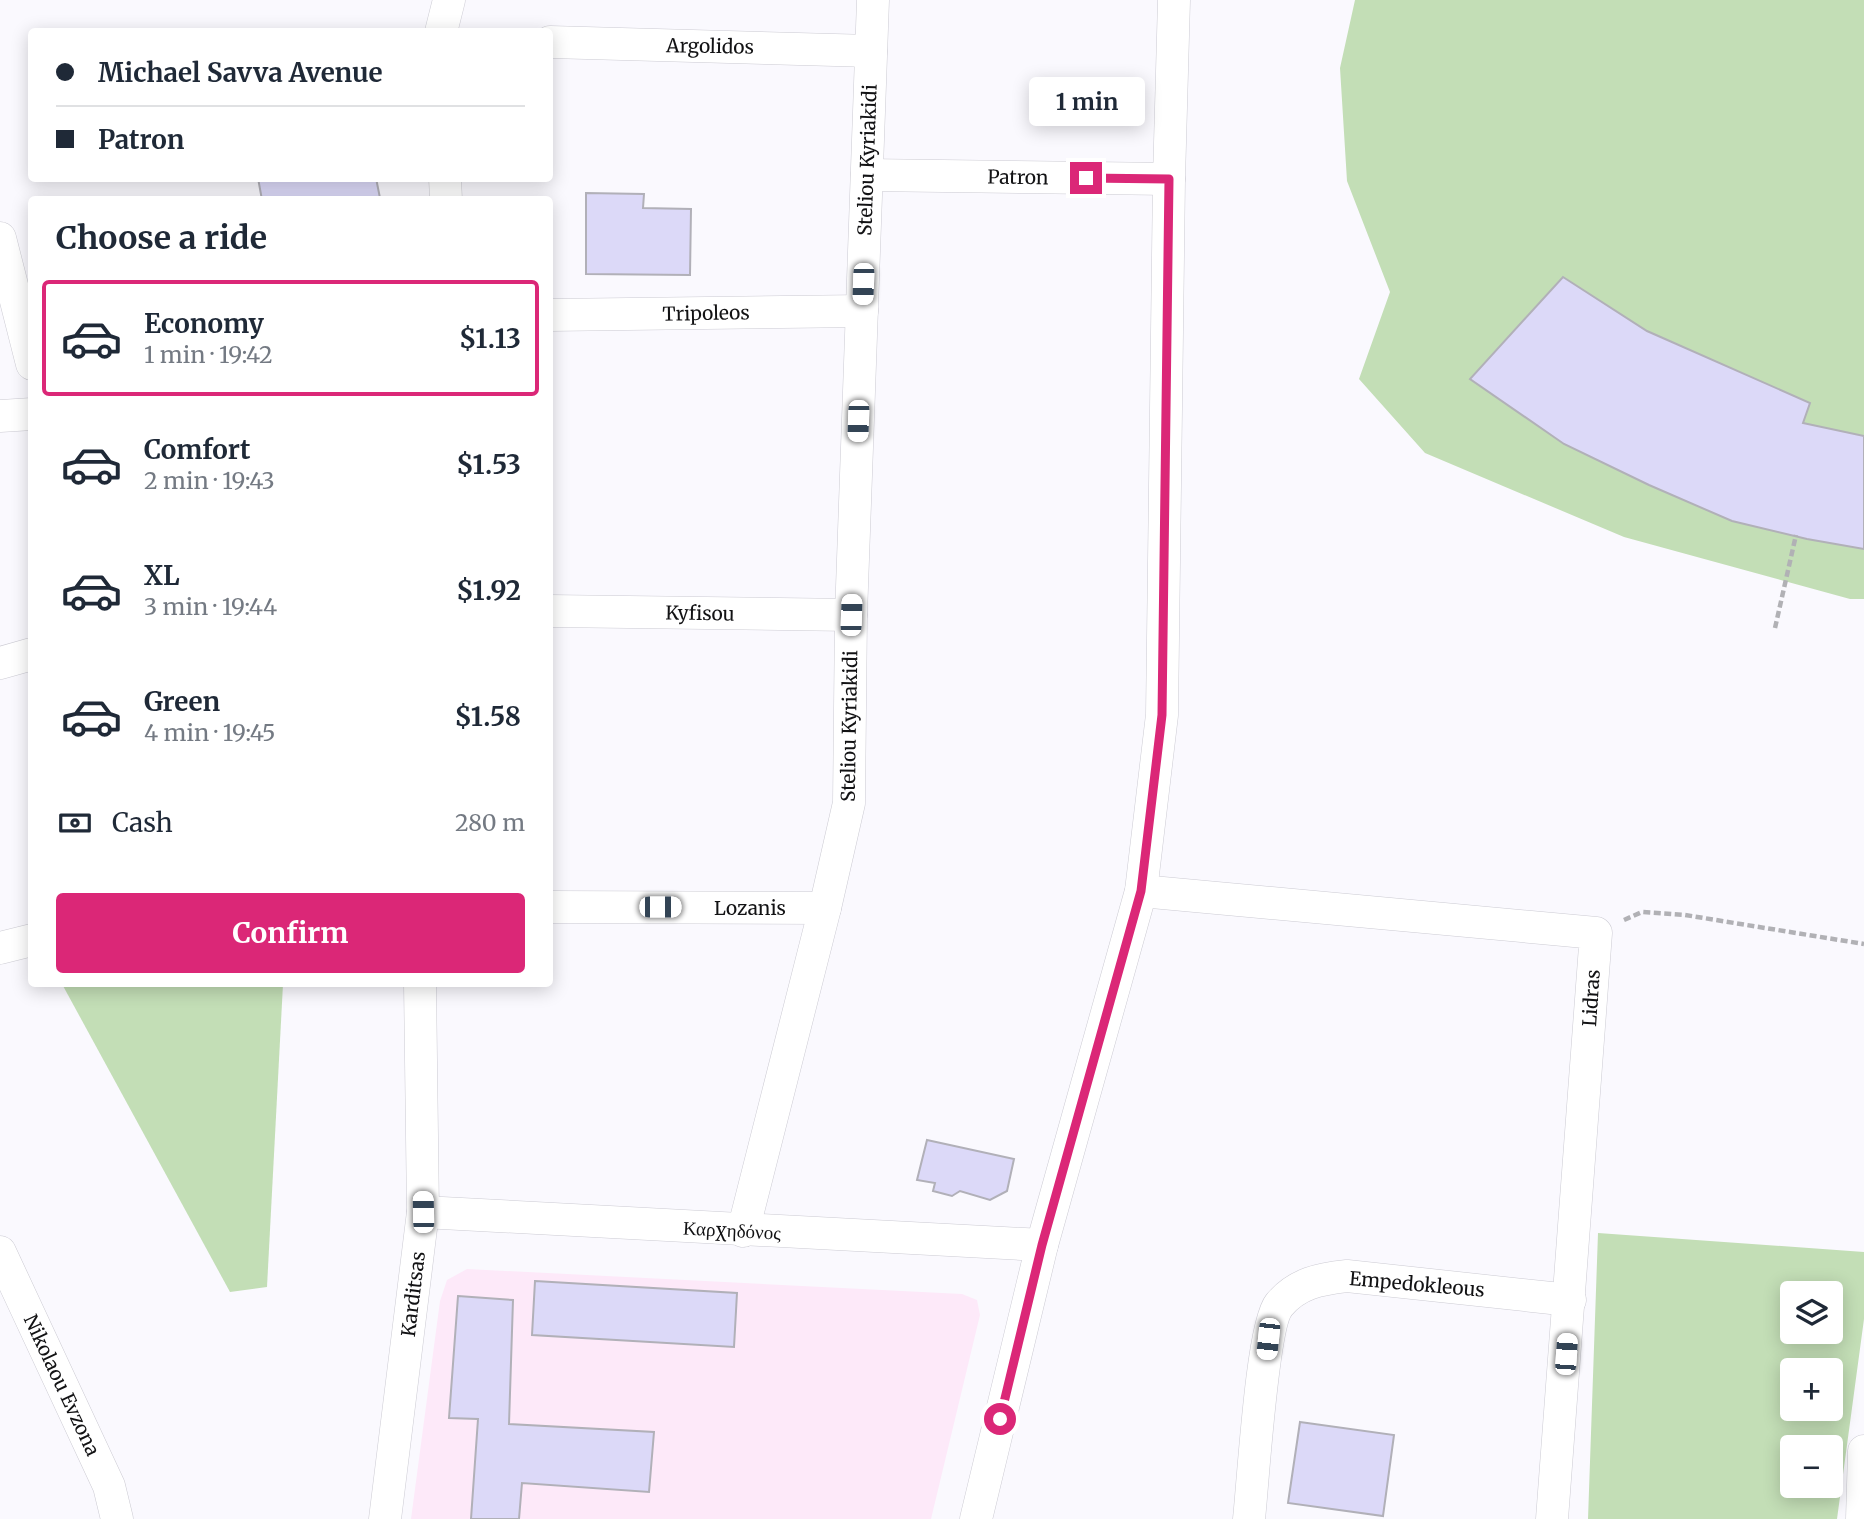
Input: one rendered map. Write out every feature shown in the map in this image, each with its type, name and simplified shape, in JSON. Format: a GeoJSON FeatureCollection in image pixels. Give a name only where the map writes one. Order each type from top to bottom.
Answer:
{"type":"FeatureCollection","features":[{"type":"Feature","properties":{"kind":"street"},"geometry":{"type":"LineString","coordinates":[[442,28],[449,0]]}},
{"type":"Feature","properties":{"kind":"street","name":"Steliou Kyriakidi"},"geometry":{"type":"LineString","coordinates":[[743,1231],[849,803],[851,615],[873,0]]}},
{"type":"Feature","properties":{"kind":"street"},"geometry":{"type":"LineString","coordinates":[[976,1519],[1042,1245],[1141,891],[1162,715],[1174,0]]}},
{"type":"Feature","properties":{"kind":"street","name":"Argolidos"},"geometry":{"type":"LineString","coordinates":[[553,42],[871,51]]}},
{"type":"Feature","properties":{"kind":"street","name":"Patron"},"geometry":{"type":"LineString","coordinates":[[867,175],[1169,179]]}},
{"type":"Feature","properties":{"kind":"street"},"geometry":{"type":"LineString","coordinates":[[0,237],[28,348]]}},
{"type":"Feature","properties":{"kind":"street","name":"Tripoleos"},"geometry":{"type":"LineString","coordinates":[[553,316],[862,311]]}},
{"type":"Feature","properties":{"kind":"street"},"geometry":{"type":"LineString","coordinates":[[0,416],[28,414]]}},
{"type":"Feature","properties":{"kind":"street","name":"Kyfisou"},"geometry":{"type":"LineString","coordinates":[[553,611],[851,615]]}},
{"type":"Feature","properties":{"kind":"street"},"geometry":{"type":"LineString","coordinates":[[0,663],[28,655]]}},
{"type":"Feature","properties":{"kind":"street"},"geometry":{"type":"LineString","coordinates":[[1141,891],[1596,933]]}},
{"type":"Feature","properties":{"kind":"street","name":"Lozanis"},"geometry":{"type":"LineString","coordinates":[[553,907],[825,908]]}},
{"type":"Feature","properties":{"kind":"street","name":"Lidras"},"geometry":{"type":"LineString","coordinates":[[1552,1519],[1596,933]]}},
{"type":"Feature","properties":{"kind":"street"},"geometry":{"type":"LineString","coordinates":[[0,948],[28,941]]}},
{"type":"Feature","properties":{"kind":"street","name":"Karditsas"},"geometry":{"type":"LineString","coordinates":[[385,1519],[423,1212],[420,987]]}},
{"type":"Feature","properties":{"kind":"street","name":"Καρχηδόνος"},"geometry":{"type":"LineString","coordinates":[[423,1212],[1042,1245]]}},
{"type":"Feature","properties":{"kind":"street","name":"Nikolaou Evzona"},"geometry":{"type":"LineString","coordinates":[[0,1252],[109,1486],[117,1519]]}},
{"type":"Feature","properties":{"kind":"street","name":"Empedokleous"},"geometry":{"type":"LineString","coordinates":[[1249,1519],[1268,1339],[1278,1306],[1299,1287],[1320,1279],[1347,1276],[1570,1300]]}},
{"type":"Feature","properties":{"kind":"street"},"geometry":{"type":"LineString","coordinates":[[1862,1519],[1864,1451]]}},
{"type":"Feature","properties":{"kind":"path"},"geometry":{"type":"LineString","coordinates":[[1776,628],[1796,536]]}},
{"type":"Feature","properties":{"kind":"path"},"geometry":{"type":"LineString","coordinates":[[1596,933],[1642,912],[1685,915],[1864,944]]}},
{"type":"Feature","properties":{"kind":"shaded area"},"geometry":{"type":"Polygon","coordinates":[[[467,1269],[962,1294],[977,1300],[980,1315],[931,1519],[411,1519],[440,1301],[447,1280],[467,1269]]]}},
{"type":"Feature","properties":{"kind":"green space"},"geometry":{"type":"Polygon","coordinates":[[[1355,0],[1864,0],[1864,599],[1850,599],[1624,537],[1425,453],[1359,379],[1390,292],[1347,181],[1340,68],[1355,0]]]}},
{"type":"Feature","properties":{"kind":"green space"},"geometry":{"type":"Polygon","coordinates":[[[64,987],[283,987],[267,1287],[230,1292],[64,987]]]}},
{"type":"Feature","properties":{"kind":"green space"},"geometry":{"type":"Polygon","coordinates":[[[1598,1233],[1864,1252],[1864,1319],[1843,1475],[1843,1435],[1780,1435],[1780,1498],[1840,1498],[1837,1519],[1588,1519],[1598,1233]]]}},
{"type":"Feature","properties":{"kind":"building"},"geometry":{"type":"Polygon","coordinates":[[[259,182],[377,182],[380,196],[261,196],[259,182]]]}},
{"type":"Feature","properties":{"kind":"building"},"geometry":{"type":"Polygon","coordinates":[[[586,193],[644,194],[643,208],[691,209],[690,275],[586,274],[586,193]]]}},
{"type":"Feature","properties":{"kind":"building"},"geometry":{"type":"Polygon","coordinates":[[[1563,277],[1647,331],[1810,403],[1803,423],[1864,436],[1864,549],[1732,521],[1564,444],[1470,379],[1563,277]]]}},
{"type":"Feature","properties":{"kind":"building"},"geometry":{"type":"Polygon","coordinates":[[[927,1140],[1014,1159],[1007,1191],[990,1200],[960,1191],[952,1196],[933,1191],[935,1183],[917,1180],[927,1140]]]}},
{"type":"Feature","properties":{"kind":"building"},"geometry":{"type":"Polygon","coordinates":[[[535,1281],[737,1293],[734,1347],[532,1335],[535,1281]]]}},
{"type":"Feature","properties":{"kind":"building"},"geometry":{"type":"Polygon","coordinates":[[[458,1296],[513,1300],[509,1424],[654,1432],[649,1492],[522,1483],[519,1519],[471,1519],[478,1419],[449,1418],[458,1296]]]}},
{"type":"Feature","properties":{"kind":"building"},"geometry":{"type":"Polygon","coordinates":[[[1300,1422],[1394,1435],[1383,1516],[1288,1503],[1300,1422]]]}},
{"type":"Feature","properties":{"kind":"route"},"geometry":{"type":"LineString","coordinates":[[1000,1419],[1042,1245],[1141,891],[1162,715],[1169,179],[1086,178]]}}]}
